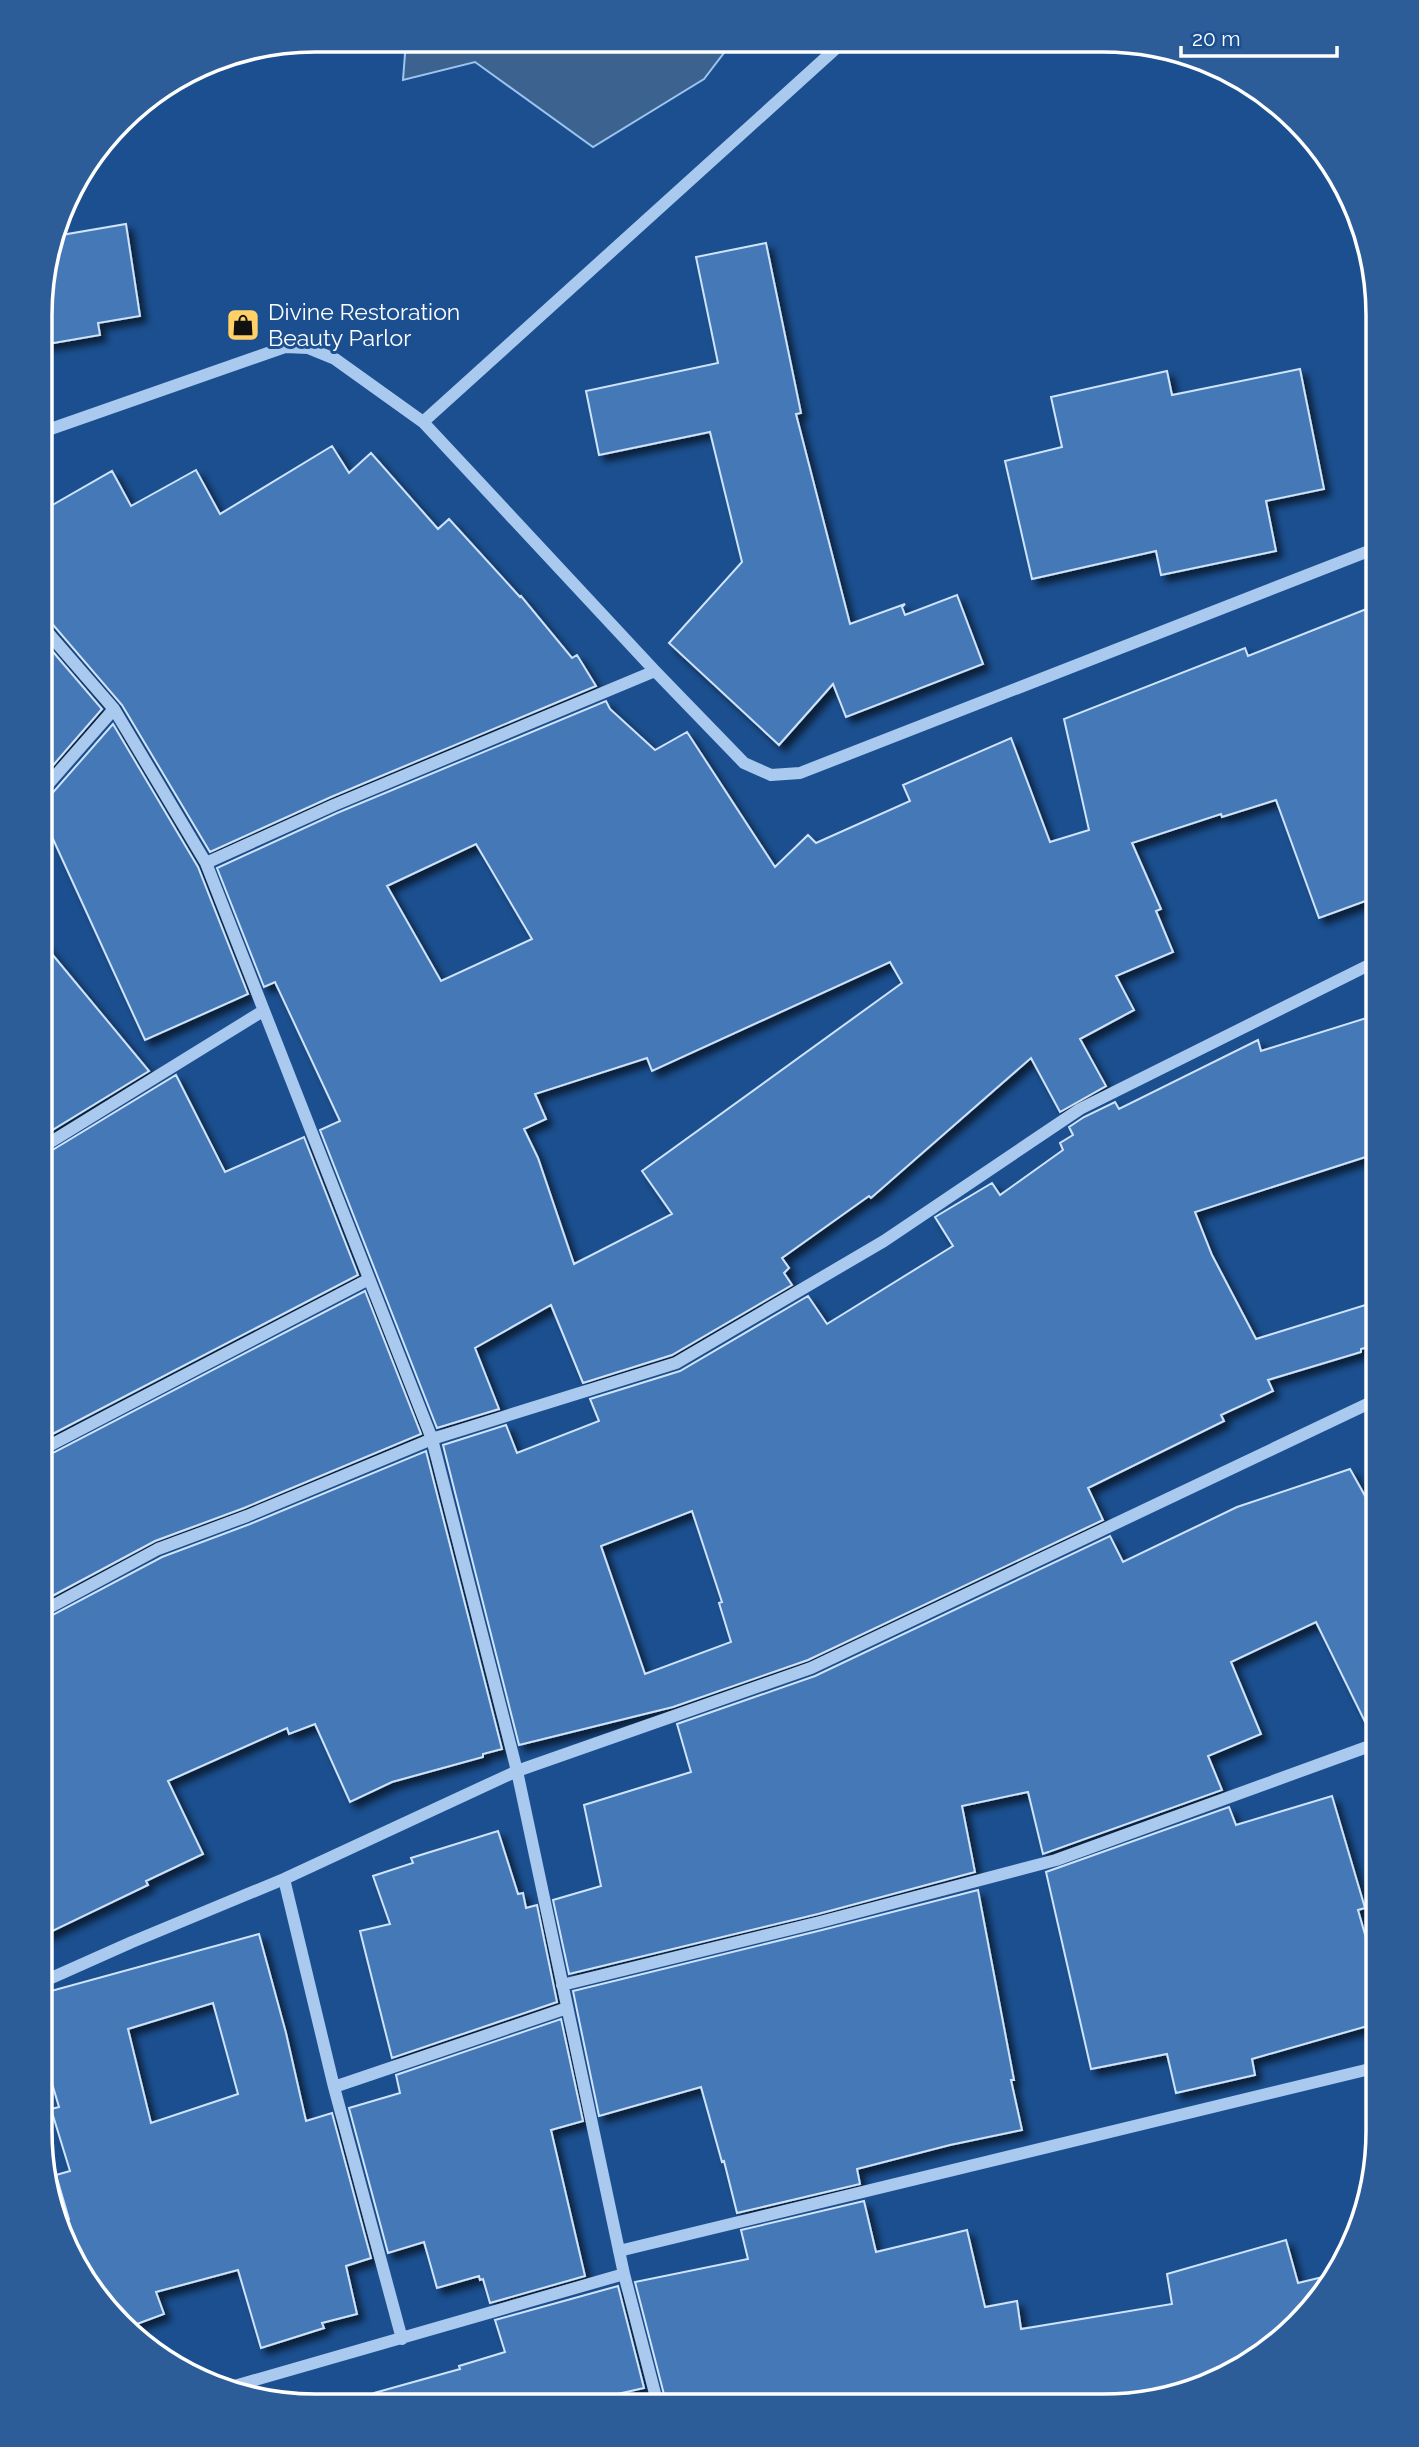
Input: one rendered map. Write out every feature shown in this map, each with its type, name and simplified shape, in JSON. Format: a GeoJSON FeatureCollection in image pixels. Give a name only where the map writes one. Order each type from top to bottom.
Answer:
{"type":"FeatureCollection","features":[{"type":"Feature","properties":{"kind":"street"},"geometry":{"type":"LineString","coordinates":[[423,422],[832,52]]}},
{"type":"Feature","properties":{"kind":"street"},"geometry":{"type":"LineString","coordinates":[[52,429],[285,347],[308,348],[335,359],[423,422],[744,763],[771,775],[800,773],[1366,552]]}},
{"type":"Feature","properties":{"kind":"street"},"geometry":{"type":"LineString","coordinates":[[52,638],[114,709],[206,863],[432,1439],[517,1771],[624,2274],[655,2394]]}},
{"type":"Feature","properties":{"kind":"street"},"geometry":{"type":"LineString","coordinates":[[206,863],[334,805],[655,671]]}},
{"type":"Feature","properties":{"kind":"street"},"geometry":{"type":"LineString","coordinates":[[52,780],[114,709]]}},
{"type":"Feature","properties":{"kind":"street"},"geometry":{"type":"LineString","coordinates":[[52,1606],[158,1549],[247,1516],[432,1439],[676,1363],[884,1241],[1080,1109],[1366,966]]}},
{"type":"Feature","properties":{"kind":"street"},"geometry":{"type":"LineString","coordinates":[[52,1141],[263,1011]]}},
{"type":"Feature","properties":{"kind":"street"},"geometry":{"type":"LineString","coordinates":[[52,1444],[369,1279]]}},
{"type":"Feature","properties":{"kind":"street"},"geometry":{"type":"LineString","coordinates":[[52,1978],[284,1879],[517,1771],[811,1668],[1366,1405]]}},
{"type":"Feature","properties":{"kind":"street"},"geometry":{"type":"LineString","coordinates":[[562,1985],[820,1923],[1056,1860],[1366,1747]]}},
{"type":"Feature","properties":{"kind":"street"},"geometry":{"type":"LineString","coordinates":[[284,1879],[334,2087],[402,2339]]}},
{"type":"Feature","properties":{"kind":"street"},"geometry":{"type":"LineString","coordinates":[[334,2087],[567,2008]]}},
{"type":"Feature","properties":{"kind":"street"},"geometry":{"type":"LineString","coordinates":[[619,2251],[1366,2070]]}},
{"type":"Feature","properties":{"kind":"street"},"geometry":{"type":"LineString","coordinates":[[241,2384],[624,2274]]}},
{"type":"Feature","properties":{"kind":"water"},"geometry":{"type":"Polygon","coordinates":[[[405,52],[725,52],[704,79],[593,147],[475,62],[403,80],[405,52]]]}},
{"type":"Feature","properties":{"kind":"building"},"geometry":{"type":"Polygon","coordinates":[[[126,224],[140,316],[98,323],[100,335],[52,343],[55,281],[65,234],[126,224]]]}},
{"type":"Feature","properties":{"kind":"building"},"geometry":{"type":"Polygon","coordinates":[[[766,243],[801,413],[796,414],[850,624],[905,604],[902,607],[905,615],[957,595],[983,664],[846,717],[833,684],[779,745],[669,643],[742,562],[710,432],[599,455],[586,391],[718,363],[696,257],[766,243]]]}},
{"type":"Feature","properties":{"kind":"building"},"geometry":{"type":"Polygon","coordinates":[[[1300,369],[1324,489],[1266,501],[1276,551],[1161,575],[1156,551],[1032,579],[1005,461],[1062,447],[1051,397],[1167,371],[1172,395],[1300,369]]]}},
{"type":"Feature","properties":{"kind":"building"},"geometry":{"type":"Polygon","coordinates":[[[332,446],[349,473],[371,453],[438,529],[449,519],[521,596],[572,658],[577,655],[596,686],[331,797],[210,852],[122,705],[52,623],[52,505],[112,471],[131,506],[196,470],[220,514],[332,446]]]}},
{"type":"Feature","properties":{"kind":"building"},"geometry":{"type":"Polygon","coordinates":[[[1366,609],[1366,901],[1319,918],[1276,800],[1222,817],[1221,814],[1132,843],[1161,909],[1156,911],[1173,952],[1116,976],[1134,1010],[1080,1039],[1106,1086],[1060,1112],[1031,1058],[871,1198],[869,1196],[782,1258],[789,1268],[784,1273],[792,1285],[672,1355],[583,1383],[551,1305],[475,1348],[499,1409],[437,1428],[320,1130],[340,1121],[275,982],[264,987],[217,868],[337,813],[606,701],[610,709],[655,750],[687,732],[775,867],[808,835],[816,843],[910,801],[903,785],[1011,738],[1050,842],[1089,830],[1064,719],[1245,648],[1248,656],[1366,609]],[[476,844],[387,886],[441,981],[532,939],[476,844]],[[890,962],[652,1071],[647,1058],[535,1094],[546,1119],[524,1129],[538,1158],[574,1264],[672,1214],[642,1171],[902,983],[890,962]]]}},
{"type":"Feature","properties":{"kind":"building"},"geometry":{"type":"Polygon","coordinates":[[[52,651],[102,709],[52,766],[52,651]]]}},
{"type":"Feature","properties":{"kind":"building"},"geometry":{"type":"Polygon","coordinates":[[[113,724],[198,867],[248,994],[145,1040],[52,837],[52,794],[113,724]]]}},
{"type":"Feature","properties":{"kind":"building"},"geometry":{"type":"Polygon","coordinates":[[[52,954],[149,1071],[52,1130],[52,954]]]}},
{"type":"Feature","properties":{"kind":"building"},"geometry":{"type":"Polygon","coordinates":[[[1366,1018],[1366,1157],[1195,1212],[1212,1255],[1256,1339],[1366,1305],[1366,1348],[1361,1349],[1361,1352],[1268,1380],[1273,1391],[1221,1415],[1224,1421],[1088,1488],[1103,1520],[808,1660],[673,1707],[519,1745],[443,1445],[506,1425],[517,1453],[599,1421],[590,1399],[680,1371],[808,1296],[827,1324],[953,1246],[935,1217],[992,1183],[1000,1195],[1063,1150],[1060,1143],[1073,1135],[1069,1127],[1084,1117],[1115,1102],[1119,1109],[1258,1040],[1261,1051],[1366,1018]],[[692,1511],[601,1546],[645,1674],[731,1642],[719,1603],[722,1602],[692,1511]]]}},
{"type":"Feature","properties":{"kind":"building"},"geometry":{"type":"Polygon","coordinates":[[[176,1075],[225,1172],[304,1137],[358,1275],[52,1434],[52,1150],[176,1075]]]}},
{"type":"Feature","properties":{"kind":"building"},"geometry":{"type":"Polygon","coordinates":[[[365,1291],[421,1434],[244,1508],[155,1541],[52,1596],[52,1453],[365,1291]]]}},
{"type":"Feature","properties":{"kind":"building"},"geometry":{"type":"Polygon","coordinates":[[[426,1451],[502,1749],[483,1754],[483,1757],[392,1782],[350,1802],[315,1724],[289,1734],[287,1728],[168,1781],[203,1854],[146,1881],[148,1885],[52,1931],[52,1615],[162,1557],[250,1524],[426,1451]]]}},
{"type":"Feature","properties":{"kind":"building"},"geometry":{"type":"Polygon","coordinates":[[[1350,1469],[1366,1498],[1366,1724],[1316,1622],[1231,1662],[1261,1734],[1208,1756],[1222,1790],[1043,1854],[1028,1792],[962,1806],[975,1872],[818,1914],[569,1974],[553,1900],[601,1886],[584,1805],[691,1772],[677,1724],[815,1676],[1110,1536],[1123,1562],[1237,1507],[1350,1469]]]}},
{"type":"Feature","properties":{"kind":"building"},"geometry":{"type":"Polygon","coordinates":[[[1332,1796],[1365,1908],[1358,1910],[1366,1938],[1366,2026],[1252,2059],[1255,2075],[1176,2093],[1167,2054],[1091,2069],[1046,1872],[1229,1807],[1236,1825],[1332,1796]]]}},
{"type":"Feature","properties":{"kind":"building"},"geometry":{"type":"Polygon","coordinates":[[[498,1831],[518,1894],[523,1893],[526,1908],[537,1905],[557,2002],[392,2058],[360,1931],[390,1924],[373,1876],[413,1863],[411,1858],[498,1831]]]}},
{"type":"Feature","properties":{"kind":"building"},"geometry":{"type":"Polygon","coordinates":[[[978,1890],[1022,2130],[857,2169],[860,2184],[737,2213],[701,2087],[599,2116],[573,1991],[978,1890]]]}},
{"type":"Feature","properties":{"kind":"building"},"geometry":{"type":"Polygon","coordinates":[[[259,1934],[306,2121],[332,2113],[371,2258],[346,2266],[357,2314],[322,2323],[324,2328],[261,2348],[238,2270],[156,2292],[164,2314],[136,2324],[97,2278],[68,2219],[57,2175],[70,2171],[52,2112],[52,2109],[59,2107],[52,2083],[52,1991],[259,1934]],[[213,2003],[128,2029],[151,2123],[238,2094],[213,2003]]]}},
{"type":"Feature","properties":{"kind":"building"},"geometry":{"type":"Polygon","coordinates":[[[561,2019],[583,2121],[551,2130],[585,2276],[490,2303],[483,2279],[480,2280],[479,2276],[437,2288],[424,2242],[388,2253],[349,2108],[400,2093],[396,2075],[561,2019]]]}},
{"type":"Feature","properties":{"kind":"building"},"geometry":{"type":"Polygon","coordinates":[[[864,2201],[876,2252],[967,2230],[985,2307],[1017,2301],[1021,2329],[1172,2304],[1167,2274],[1286,2240],[1298,2283],[1323,2277],[1290,2318],[1264,2340],[1220,2367],[1172,2386],[1121,2394],[664,2394],[635,2282],[748,2259],[741,2230],[864,2201]]]}},
{"type":"Feature","properties":{"kind":"building"},"geometry":{"type":"Polygon","coordinates":[[[618,2286],[644,2388],[618,2394],[374,2394],[460,2369],[459,2366],[505,2352],[495,2320],[618,2286]]]}},
{"type":"Feature","properties":{"kind":"place","name":"Divine Restoration Beauty Parlor"},"geometry":{"type":"Point","coordinates":[243,325]}}]}
